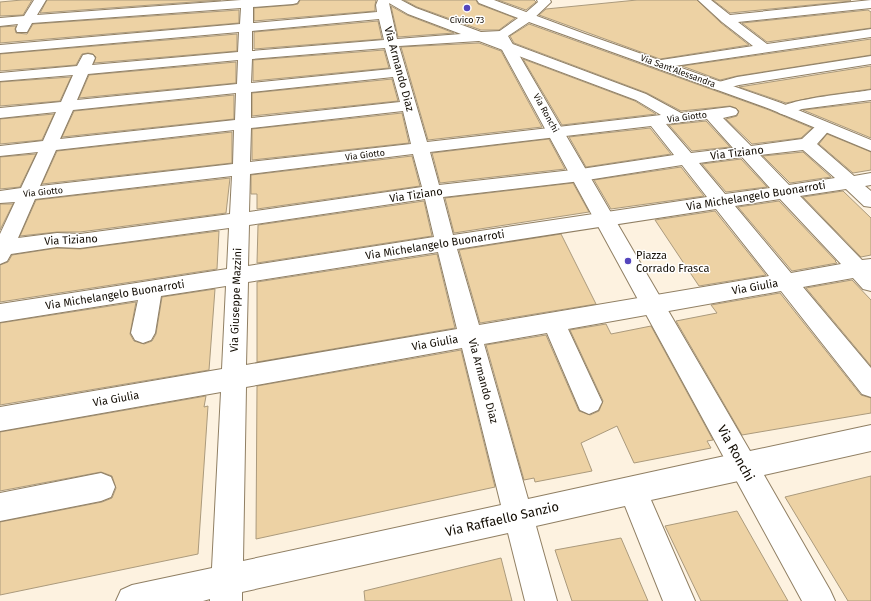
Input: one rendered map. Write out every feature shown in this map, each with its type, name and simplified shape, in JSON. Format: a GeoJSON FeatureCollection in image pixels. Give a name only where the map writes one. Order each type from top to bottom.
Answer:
{"type":"FeatureCollection","features":[{"type":"Feature","properties":{"kind":"street"},"geometry":{"type":"LineString","coordinates":[[0,64],[5,49],[40,0]]}},
{"type":"Feature","properties":{"kind":"street"},"geometry":{"type":"LineString","coordinates":[[0,22],[26,20],[110,7],[293,0]]}},
{"type":"Feature","properties":{"kind":"street","name":"Via Sant'Alessandra"},"geometry":{"type":"LineString","coordinates":[[483,0],[527,18],[661,64],[785,110],[824,127],[868,142]]}},
{"type":"Feature","properties":{"kind":"street"},"geometry":{"type":"LineString","coordinates":[[504,40],[545,2],[543,0]]}},
{"type":"Feature","properties":{"kind":"street"},"geometry":{"type":"LineString","coordinates":[[704,0],[763,48]]}},
{"type":"Feature","properties":{"kind":"street"},"geometry":{"type":"LineString","coordinates":[[810,0],[838,18]]}},
{"type":"Feature","properties":{"kind":"street","name":"Via Giuseppe Mazzini"},"geometry":{"type":"LineString","coordinates":[[226,591],[247,2]]}},
{"type":"Feature","properties":{"kind":"street"},"geometry":{"type":"LineString","coordinates":[[726,19],[866,3]]}},
{"type":"Feature","properties":{"kind":"street"},"geometry":{"type":"LineString","coordinates":[[5,49],[246,27],[387,5],[412,11],[479,36],[504,40],[641,97],[678,118]]}},
{"type":"Feature","properties":{"kind":"street","name":"Via Armando Diaz"},"geometry":{"type":"LineString","coordinates":[[387,5],[391,43],[541,601]]}},
{"type":"Feature","properties":{"kind":"street"},"geometry":{"type":"LineString","coordinates":[[1,250],[50,146],[110,7]]}},
{"type":"Feature","properties":{"kind":"street"},"geometry":{"type":"LineString","coordinates":[[851,26],[869,35]]}},
{"type":"Feature","properties":{"kind":"street"},"geometry":{"type":"LineString","coordinates":[[661,64],[763,48],[869,35]]}},
{"type":"Feature","properties":{"kind":"street"},"geometry":{"type":"LineString","coordinates":[[0,77],[479,36]]}},
{"type":"Feature","properties":{"kind":"street","name":"Via Ronchi"},"geometry":{"type":"LineString","coordinates":[[504,40],[819,601]]}},
{"type":"Feature","properties":{"kind":"street"},"geometry":{"type":"LineString","coordinates":[[720,86],[737,81],[871,60]]}},
{"type":"Feature","properties":{"kind":"street"},"geometry":{"type":"LineString","coordinates":[[0,113],[400,72]]}},
{"type":"Feature","properties":{"kind":"street"},"geometry":{"type":"LineString","coordinates":[[785,110],[800,105],[871,95]]}},
{"type":"Feature","properties":{"kind":"street"},"geometry":{"type":"LineString","coordinates":[[0,151],[409,106]]}},
{"type":"Feature","properties":{"kind":"street","name":"Via Giotto"},"geometry":{"type":"LineString","coordinates":[[0,197],[730,112]]}},
{"type":"Feature","properties":{"kind":"street"},"geometry":{"type":"LineString","coordinates":[[711,114],[784,192],[866,273]]}},
{"type":"Feature","properties":{"kind":"street"},"geometry":{"type":"LineString","coordinates":[[655,121],[871,386]]}},
{"type":"Feature","properties":{"kind":"street"},"geometry":{"type":"LineString","coordinates":[[824,127],[807,144],[871,201]]}},
{"type":"Feature","properties":{"kind":"street","name":"Via Tiziano"},"geometry":{"type":"LineString","coordinates":[[1,250],[57,240],[80,241],[432,192],[581,175],[687,159],[807,144]]}},
{"type":"Feature","properties":{"kind":"street","name":"Via Michelangelo Buonarroti"},"geometry":{"type":"LineString","coordinates":[[0,313],[446,243],[871,179]]}},
{"type":"Feature","properties":{"kind":"street","name":"Via Giulia"},"geometry":{"type":"LineString","coordinates":[[0,420],[786,282],[866,273]]}},
{"type":"Feature","properties":{"kind":"street"},"geometry":{"type":"LineString","coordinates":[[144,333],[151,289]]}},
{"type":"Feature","properties":{"kind":"street"},"geometry":{"type":"LineString","coordinates":[[553,322],[589,402]]}},
{"type":"Feature","properties":{"kind":"street","name":"Via Raffaello Sanzio"},"geometry":{"type":"LineString","coordinates":[[132,601],[226,591],[519,515],[871,438]]}},
{"type":"Feature","properties":{"kind":"street"},"geometry":{"type":"LineString","coordinates":[[0,507],[101,487]]}},
{"type":"Feature","properties":{"kind":"street"},"geometry":{"type":"LineString","coordinates":[[632,490],[679,601]]}},
{"type":"Feature","properties":{"kind":"building"},"geometry":{"type":"Polygon","coordinates":[[[32,0],[23,15],[0,16],[0,2],[32,0]]]}},
{"type":"Feature","properties":{"kind":"building"},"geometry":{"type":"Polygon","coordinates":[[[47,0],[221,0],[40,13],[47,0]]]}},
{"type":"Feature","properties":{"kind":"building"},"geometry":{"type":"Polygon","coordinates":[[[300,0],[376,0],[375,11],[254,21],[254,8],[293,5],[298,4],[300,0]]]}},
{"type":"Feature","properties":{"kind":"building"},"geometry":{"type":"Polygon","coordinates":[[[404,0],[476,0],[478,4],[515,18],[499,30],[481,30],[417,7],[404,0]]]}},
{"type":"Feature","properties":{"kind":"building"},"geometry":{"type":"Polygon","coordinates":[[[498,0],[534,0],[536,2],[526,10],[498,0]]]}},
{"type":"Feature","properties":{"kind":"building"},"geometry":{"type":"Polygon","coordinates":[[[637,0],[697,0],[721,23],[749,45],[660,59],[539,15],[546,9],[637,0]]]}},
{"type":"Feature","properties":{"kind":"building"},"geometry":{"type":"Polygon","coordinates":[[[713,0],[850,0],[851,1],[730,13],[713,0]]]}},
{"type":"Feature","properties":{"kind":"building"},"geometry":{"type":"Polygon","coordinates":[[[391,6],[407,15],[454,33],[398,37],[391,6]]]}},
{"type":"Feature","properties":{"kind":"building"},"geometry":{"type":"Polygon","coordinates":[[[239,10],[239,23],[0,43],[0,27],[16,26],[16,33],[27,34],[33,24],[239,10]]]}},
{"type":"Feature","properties":{"kind":"building"},"geometry":{"type":"Polygon","coordinates":[[[868,10],[871,12],[871,28],[767,42],[742,23],[868,10]]]}},
{"type":"Feature","properties":{"kind":"building"},"geometry":{"type":"Polygon","coordinates":[[[378,21],[382,39],[254,49],[254,32],[378,21]]]}},
{"type":"Feature","properties":{"kind":"building"},"geometry":{"type":"Polygon","coordinates":[[[529,24],[769,110],[812,128],[801,138],[752,144],[726,119],[737,116],[739,111],[736,108],[730,106],[681,111],[647,93],[514,43],[510,36],[529,24]]]}},
{"type":"Feature","properties":{"kind":"building"},"geometry":{"type":"Polygon","coordinates":[[[237,34],[237,51],[94,63],[96,57],[93,54],[88,53],[82,54],[76,65],[0,71],[0,54],[237,34]]]}},
{"type":"Feature","properties":{"kind":"building"},"geometry":{"type":"Polygon","coordinates":[[[871,39],[871,55],[720,80],[682,66],[871,39]]]}},
{"type":"Feature","properties":{"kind":"building"},"geometry":{"type":"Polygon","coordinates":[[[479,43],[501,51],[542,127],[428,140],[401,47],[479,43]]]}},
{"type":"Feature","properties":{"kind":"building"},"geometry":{"type":"Polygon","coordinates":[[[384,50],[389,68],[253,81],[253,60],[384,50]]]}},
{"type":"Feature","properties":{"kind":"building"},"geometry":{"type":"Polygon","coordinates":[[[523,59],[635,101],[656,114],[562,125],[523,59]]]}},
{"type":"Feature","properties":{"kind":"building"},"geometry":{"type":"Polygon","coordinates":[[[236,62],[236,83],[79,98],[89,75],[236,62]]]}},
{"type":"Feature","properties":{"kind":"building"},"geometry":{"type":"Polygon","coordinates":[[[871,66],[871,89],[820,96],[786,103],[739,87],[871,66]]]}},
{"type":"Feature","properties":{"kind":"building"},"geometry":{"type":"Polygon","coordinates":[[[71,77],[60,101],[0,106],[0,82],[71,77]]]}},
{"type":"Feature","properties":{"kind":"building"},"geometry":{"type":"Polygon","coordinates":[[[392,79],[398,101],[252,116],[252,93],[392,79]]]}},
{"type":"Feature","properties":{"kind":"building"},"geometry":{"type":"Polygon","coordinates":[[[234,95],[234,119],[62,137],[74,111],[234,95]]]}},
{"type":"Feature","properties":{"kind":"building"},"geometry":{"type":"Polygon","coordinates":[[[871,102],[871,138],[803,110],[871,102]]]}},
{"type":"Feature","properties":{"kind":"building"},"geometry":{"type":"Polygon","coordinates":[[[402,113],[409,143],[252,160],[252,129],[402,113]]]}},
{"type":"Feature","properties":{"kind":"building"},"geometry":{"type":"Polygon","coordinates":[[[54,114],[42,140],[0,144],[0,119],[54,114]]]}},
{"type":"Feature","properties":{"kind":"building"},"geometry":{"type":"Polygon","coordinates":[[[706,121],[730,147],[692,151],[669,125],[706,121]]]}},
{"type":"Feature","properties":{"kind":"building"},"geometry":{"type":"Polygon","coordinates":[[[650,128],[671,154],[586,167],[569,137],[650,128]]]}},
{"type":"Feature","properties":{"kind":"building"},"geometry":{"type":"Polygon","coordinates":[[[232,132],[232,163],[42,184],[57,151],[232,132]]]}},
{"type":"Feature","properties":{"kind":"building"},"geometry":{"type":"Polygon","coordinates":[[[827,134],[871,152],[871,170],[853,173],[819,144],[827,134]]]}},
{"type":"Feature","properties":{"kind":"building"},"geometry":{"type":"Polygon","coordinates":[[[549,139],[565,169],[440,183],[432,153],[549,139]]]}},
{"type":"Feature","properties":{"kind":"building"},"geometry":{"type":"Polygon","coordinates":[[[803,152],[831,177],[790,183],[763,156],[803,152]]]}},
{"type":"Feature","properties":{"kind":"building"},"geometry":{"type":"Polygon","coordinates":[[[36,154],[20,187],[0,189],[0,157],[36,154]]]}},
{"type":"Feature","properties":{"kind":"building"},"geometry":{"type":"Polygon","coordinates":[[[412,156],[420,186],[257,209],[257,194],[251,194],[251,175],[412,156]]]}},
{"type":"Feature","properties":{"kind":"building"},"geometry":{"type":"Polygon","coordinates":[[[741,159],[767,187],[726,192],[702,164],[741,159]]]}},
{"type":"Feature","properties":{"kind":"building"},"geometry":{"type":"Polygon","coordinates":[[[681,167],[704,196],[611,209],[594,180],[681,167]]]}},
{"type":"Feature","properties":{"kind":"building"},"geometry":{"type":"Polygon","coordinates":[[[230,178],[226,213],[80,232],[57,232],[20,236],[36,200],[230,178]]]}},
{"type":"Feature","properties":{"kind":"building"},"geometry":{"type":"Polygon","coordinates":[[[573,183],[589,212],[454,233],[445,198],[573,183]]]}},
{"type":"Feature","properties":{"kind":"building"},"geometry":{"type":"Polygon","coordinates":[[[843,191],[871,218],[871,255],[861,257],[803,197],[843,191]]]}},
{"type":"Feature","properties":{"kind":"building"},"geometry":{"type":"Polygon","coordinates":[[[424,201],[432,236],[257,263],[258,225],[424,201]]]}},
{"type":"Feature","properties":{"kind":"building"},"geometry":{"type":"Polygon","coordinates":[[[779,201],[837,263],[792,271],[738,207],[779,201]]]}},
{"type":"Feature","properties":{"kind":"building"},"geometry":{"type":"Polygon","coordinates":[[[0,204],[13,204],[0,230],[0,204]]]}},
{"type":"Feature","properties":{"kind":"building"},"geometry":{"type":"Polygon","coordinates":[[[715,211],[766,275],[699,286],[655,220],[715,211]]]}},
{"type":"Feature","properties":{"kind":"building"},"geometry":{"type":"Polygon","coordinates":[[[219,231],[217,269],[0,302],[0,265],[8,262],[12,255],[57,248],[80,249],[219,231]]]}},
{"type":"Feature","properties":{"kind":"building"},"geometry":{"type":"Polygon","coordinates":[[[561,234],[596,304],[480,323],[459,250],[561,234]]]}},
{"type":"Feature","properties":{"kind":"building"},"geometry":{"type":"Polygon","coordinates":[[[437,254],[455,328],[257,362],[257,282],[437,254]]]}},
{"type":"Feature","properties":{"kind":"building"},"geometry":{"type":"Polygon","coordinates":[[[852,280],[871,300],[871,366],[806,288],[852,280]]]}},
{"type":"Feature","properties":{"kind":"building"},"geometry":{"type":"Polygon","coordinates":[[[215,289],[209,370],[0,405],[0,323],[136,302],[130,334],[134,341],[144,344],[152,341],[156,334],[162,297],[215,289]]]}},
{"type":"Feature","properties":{"kind":"building"},"geometry":{"type":"Polygon","coordinates":[[[780,293],[861,395],[871,398],[871,413],[742,435],[676,321],[717,313],[711,305],[780,293]]]}},
{"type":"Feature","properties":{"kind":"building"},"geometry":{"type":"Polygon","coordinates":[[[606,324],[611,334],[651,326],[713,440],[707,441],[711,448],[634,463],[617,426],[581,443],[592,471],[535,482],[534,478],[524,480],[486,345],[546,335],[579,411],[590,415],[599,411],[603,401],[570,330],[606,324]]]}},
{"type":"Feature","properties":{"kind":"building"},"geometry":{"type":"Polygon","coordinates":[[[461,350],[495,487],[256,539],[257,386],[461,350]]]}},
{"type":"Feature","properties":{"kind":"building"},"geometry":{"type":"Polygon","coordinates":[[[206,396],[204,407],[208,406],[198,554],[0,595],[0,522],[102,502],[112,498],[116,488],[112,476],[101,472],[0,491],[0,432],[206,396]]]}},
{"type":"Feature","properties":{"kind":"building"},"geometry":{"type":"Polygon","coordinates":[[[871,476],[871,601],[848,601],[785,497],[871,476]]]}},
{"type":"Feature","properties":{"kind":"building"},"geometry":{"type":"Polygon","coordinates":[[[737,511],[788,601],[701,601],[665,526],[737,511]]]}},
{"type":"Feature","properties":{"kind":"building"},"geometry":{"type":"Polygon","coordinates":[[[621,538],[648,601],[572,601],[555,550],[621,538]]]}},
{"type":"Feature","properties":{"kind":"building"},"geometry":{"type":"Polygon","coordinates":[[[501,558],[512,601],[365,601],[364,591],[501,558]]]}},
{"type":"Feature","properties":{"kind":"place","name":"Civico 73"},"geometry":{"type":"Point","coordinates":[467,8]}},
{"type":"Feature","properties":{"kind":"place","name":"Piazza Corrado Frasca"},"geometry":{"type":"Point","coordinates":[628,261]}}]}
